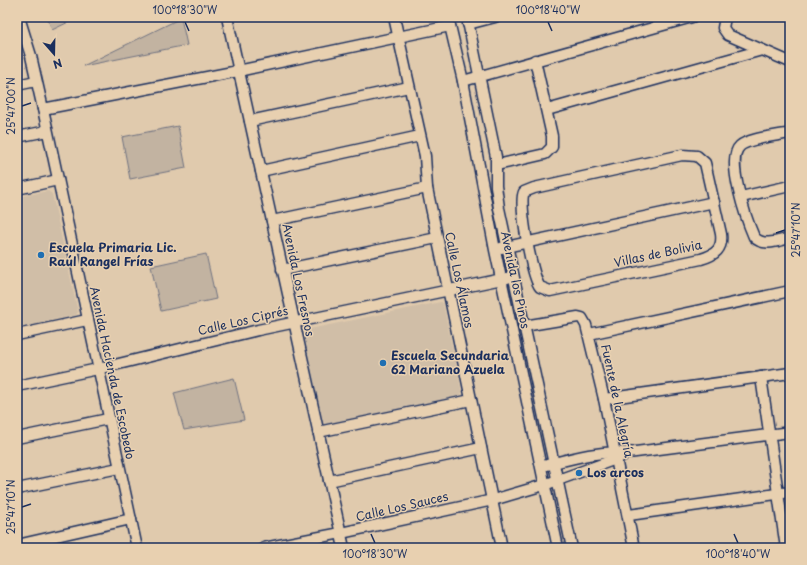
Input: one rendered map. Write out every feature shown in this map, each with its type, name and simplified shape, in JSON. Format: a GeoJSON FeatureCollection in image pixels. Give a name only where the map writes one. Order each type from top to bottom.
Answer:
{"type":"FeatureCollection","features":[{"type":"Feature","properties":{"kind":"street","name":"Avenida Hacienda de Escobedo"},"geometry":{"type":"LineString","coordinates":[[18,17],[20,33],[36,81],[43,109],[136,548]]}},
{"type":"Feature","properties":{"kind":"street","name":"Avenida Los Fresnos"},"geometry":{"type":"LineString","coordinates":[[228,17],[238,71],[344,548]]}},
{"type":"Feature","properties":{"kind":"street","name":"Calle Los Álamos"},"geometry":{"type":"LineString","coordinates":[[394,17],[426,163],[427,188],[502,548]]}},
{"type":"Feature","properties":{"kind":"street"},"geometry":{"type":"LineString","coordinates":[[468,21],[495,17]]}},
{"type":"Feature","properties":{"kind":"street"},"geometry":{"type":"LineString","coordinates":[[463,81],[692,17]]}},
{"type":"Feature","properties":{"kind":"street"},"geometry":{"type":"LineString","coordinates":[[725,17],[723,28],[725,33],[790,62]]}},
{"type":"Feature","properties":{"kind":"street"},"geometry":{"type":"LineString","coordinates":[[43,109],[238,71],[398,37],[449,21]]}},
{"type":"Feature","properties":{"kind":"street","name":"Avenida los Pinos"},"geometry":{"type":"LineString","coordinates":[[449,21],[463,81],[495,250],[558,548]]}},
{"type":"Feature","properties":{"kind":"street","name":"Avenida los Pinos"},"geometry":{"type":"LineString","coordinates":[[468,21],[497,165],[496,186],[507,247],[572,548]]}},
{"type":"Feature","properties":{"kind":"street"},"geometry":{"type":"LineString","coordinates":[[547,110],[762,50]]}},
{"type":"Feature","properties":{"kind":"street"},"geometry":{"type":"LineString","coordinates":[[497,165],[545,154],[550,150],[553,142],[535,60]]}},
{"type":"Feature","properties":{"kind":"street"},"geometry":{"type":"LineString","coordinates":[[17,85],[36,81]]}},
{"type":"Feature","properties":{"kind":"street"},"geometry":{"type":"LineString","coordinates":[[250,121],[409,87]]}},
{"type":"Feature","properties":{"kind":"street"},"geometry":{"type":"LineString","coordinates":[[17,137],[47,131]]}},
{"type":"Feature","properties":{"kind":"street"},"geometry":{"type":"LineString","coordinates":[[790,133],[748,142],[740,146],[736,151],[734,165],[740,197],[751,231],[758,242],[770,242],[790,238]]}},
{"type":"Feature","properties":{"kind":"street"},"geometry":{"type":"LineString","coordinates":[[261,171],[420,136]]}},
{"type":"Feature","properties":{"kind":"street","name":"Villas de Bolivia"},"geometry":{"type":"LineString","coordinates":[[682,155],[697,156],[705,163],[722,243],[718,250],[711,256],[701,259],[550,291],[544,290],[538,284],[528,242],[521,205],[522,196],[527,189],[682,155]]}},
{"type":"Feature","properties":{"kind":"street"},"geometry":{"type":"LineString","coordinates":[[17,189],[58,180]]}},
{"type":"Feature","properties":{"kind":"street"},"geometry":{"type":"LineString","coordinates":[[740,197],[790,186]]}},
{"type":"Feature","properties":{"kind":"street"},"geometry":{"type":"LineString","coordinates":[[272,221],[427,188]]}},
{"type":"Feature","properties":{"kind":"street"},"geometry":{"type":"LineString","coordinates":[[495,250],[714,202]]}},
{"type":"Feature","properties":{"kind":"street"},"geometry":{"type":"LineString","coordinates":[[282,270],[437,238]]}},
{"type":"Feature","properties":{"kind":"street","name":"Calle Los Ciprés"},"geometry":{"type":"LineString","coordinates":[[17,386],[98,369],[294,322],[513,276]]}},
{"type":"Feature","properties":{"kind":"street"},"geometry":{"type":"LineString","coordinates":[[589,334],[790,291]]}},
{"type":"Feature","properties":{"kind":"street","name":"Fuente de la Alegría"},"geometry":{"type":"LineString","coordinates":[[524,326],[578,317],[585,322],[604,399],[629,515],[634,548]]}},
{"type":"Feature","properties":{"kind":"street"},"geometry":{"type":"LineString","coordinates":[[17,335],[87,320]]}},
{"type":"Feature","properties":{"kind":"street"},"geometry":{"type":"LineString","coordinates":[[604,399],[790,373]]}},
{"type":"Feature","properties":{"kind":"street"},"geometry":{"type":"LineString","coordinates":[[761,377],[785,547]]}},
{"type":"Feature","properties":{"kind":"street"},"geometry":{"type":"LineString","coordinates":[[318,432],[470,400]]}},
{"type":"Feature","properties":{"kind":"street"},"geometry":{"type":"LineString","coordinates":[[17,438],[108,419]]}},
{"type":"Feature","properties":{"kind":"street"},"geometry":{"type":"LineString","coordinates":[[540,467],[572,458],[616,455],[790,432]]}},
{"type":"Feature","properties":{"kind":"street"},"geometry":{"type":"LineString","coordinates":[[329,481],[481,448]]}},
{"type":"Feature","properties":{"kind":"street","name":"Calle Los Sauces"},"geometry":{"type":"LineString","coordinates":[[264,548],[341,534],[493,500],[544,485],[616,455]]}},
{"type":"Feature","properties":{"kind":"street"},"geometry":{"type":"LineString","coordinates":[[17,489],[119,468]]}},
{"type":"Feature","properties":{"kind":"street"},"geometry":{"type":"LineString","coordinates":[[629,515],[790,492]]}},
{"type":"Feature","properties":{"kind":"street"},"geometry":{"type":"LineString","coordinates":[[17,545],[131,519]]}},
{"type":"Feature","properties":{"kind":"shaded area"},"geometry":{"type":"Polygon","coordinates":[[[47,17],[79,17],[52,30],[47,17]]]}},
{"type":"Feature","properties":{"kind":"shaded area"},"geometry":{"type":"Polygon","coordinates":[[[181,18],[187,45],[83,66],[181,18]]]}},
{"type":"Feature","properties":{"kind":"shaded area"},"geometry":{"type":"Polygon","coordinates":[[[178,126],[186,168],[130,179],[122,137],[178,126]]]}},
{"type":"Feature","properties":{"kind":"shaded area","name":"Escuela Primaria Lic. Raúl Rangel Frías"},"geometry":{"type":"Polygon","coordinates":[[[48,191],[52,194],[78,312],[76,315],[17,328],[17,197],[48,191]]]}},
{"type":"Feature","properties":{"kind":"shaded area"},"geometry":{"type":"Polygon","coordinates":[[[206,254],[216,299],[161,311],[151,266],[206,254]]]}},
{"type":"Feature","properties":{"kind":"shaded area","name":"Escuela Secundaria 62 Mariano Azuela"},"geometry":{"type":"Polygon","coordinates":[[[441,302],[443,303],[462,393],[460,396],[326,425],[323,424],[303,334],[305,330],[441,302]]]}},
{"type":"Feature","properties":{"kind":"shaded area"},"geometry":{"type":"Polygon","coordinates":[[[234,378],[244,420],[184,430],[174,393],[234,378]]]}},
{"type":"Feature","properties":{"kind":"place","name":"Escuela Primaria Lic. Raúl Rangel Frías"},"geometry":{"type":"Point","coordinates":[41,255]}},
{"type":"Feature","properties":{"kind":"place","name":"Escuela Secundaria 62 Mariano Azuela"},"geometry":{"type":"Point","coordinates":[383,363]}},
{"type":"Feature","properties":{"kind":"place","name":"Los arcos"},"geometry":{"type":"Point","coordinates":[579,473]}}]}
